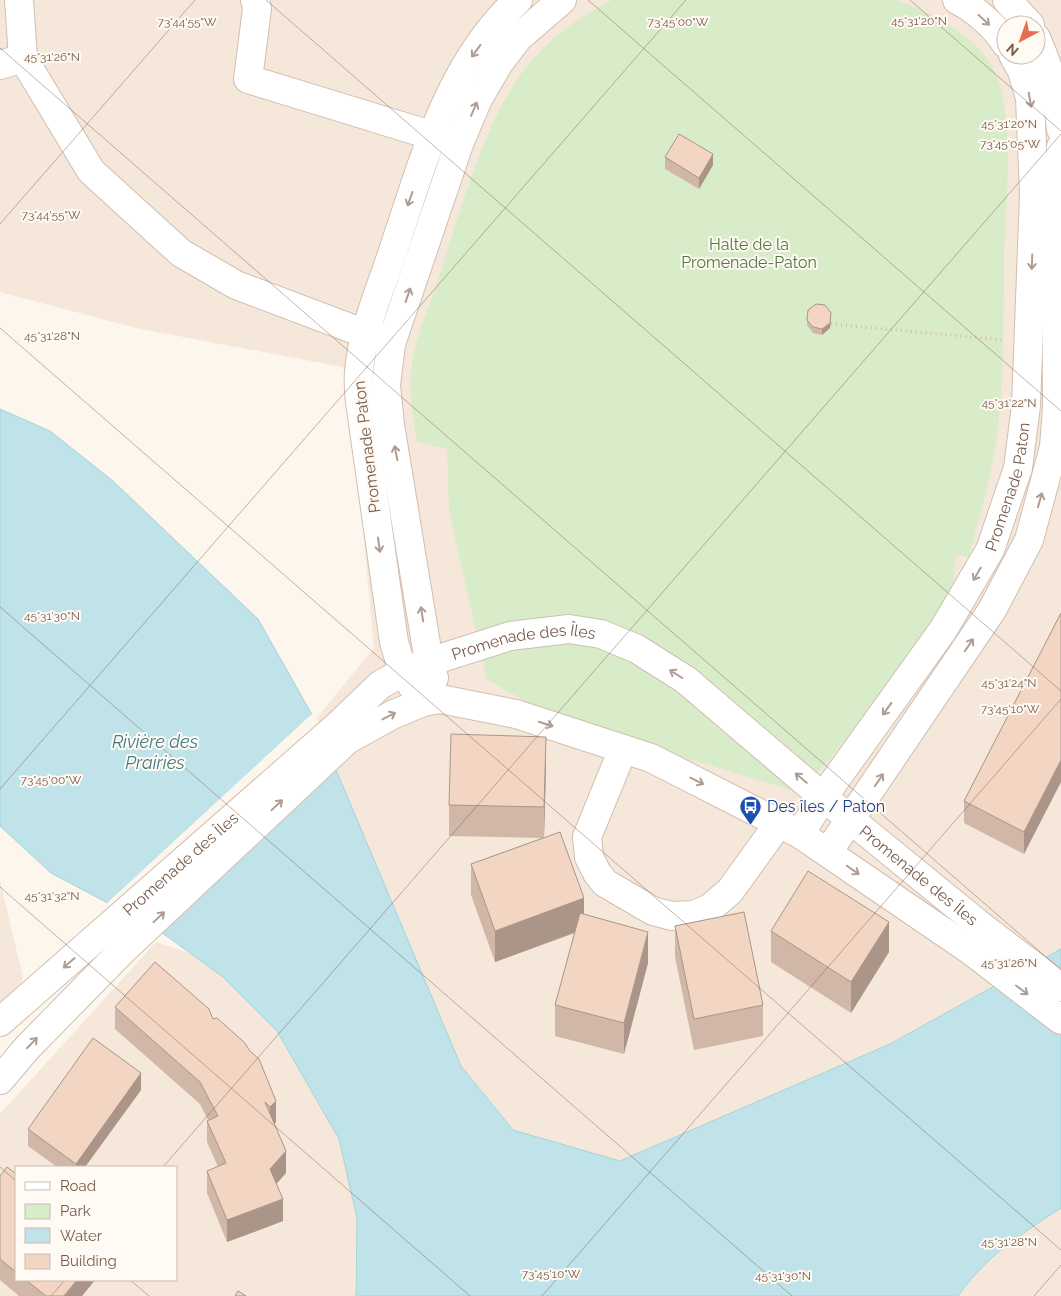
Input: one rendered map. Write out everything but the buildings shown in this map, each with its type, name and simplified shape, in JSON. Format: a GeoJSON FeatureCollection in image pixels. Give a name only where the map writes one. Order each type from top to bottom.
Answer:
{"type":"FeatureCollection","features":[{"type":"Feature","properties":{"kind":"street"},"geometry":{"type":"LineString","coordinates":[[19,0],[12,62],[91,171],[181,253],[236,285],[391,344]]}},
{"type":"Feature","properties":{"kind":"street"},"geometry":{"type":"LineString","coordinates":[[255,0],[257,9],[248,79],[459,144]]}},
{"type":"Feature","properties":{"kind":"street","name":"Promenade Paton"},"geometry":{"type":"LineString","coordinates":[[432,700],[429,662],[390,425],[386,385],[391,344],[459,144],[478,99],[499,63],[518,0]]}},
{"type":"Feature","properties":{"kind":"street","name":"Promenade Paton"},"geometry":{"type":"LineString","coordinates":[[432,700],[403,672],[394,642],[360,402],[358,372],[366,334],[433,135],[445,105],[467,64],[508,29],[562,0]]}},
{"type":"Feature","properties":{"kind":"street"},"geometry":{"type":"LineString","coordinates":[[957,0],[975,12],[996,32]]}},
{"type":"Feature","properties":{"kind":"street"},"geometry":{"type":"LineString","coordinates":[[1006,0],[1020,15]]}},
{"type":"Feature","properties":{"kind":"street"},"geometry":{"type":"LineString","coordinates":[[1046,60],[1058,103],[1061,129]]}},
{"type":"Feature","properties":{"kind":"street","name":"Promenade Paton"},"geometry":{"type":"LineString","coordinates":[[828,852],[852,820],[992,610],[1029,540],[1054,447],[1059,408],[1050,192],[1030,98],[1022,71],[1018,65]]}},
{"type":"Feature","properties":{"kind":"street","name":"Promenade Paton"},"geometry":{"type":"LineString","coordinates":[[623,749],[587,837],[589,857],[597,873],[606,882],[653,911],[672,916],[693,915],[710,908],[730,891],[789,829],[823,797],[943,630],[990,550],[1018,468],[1026,406],[1029,342],[1050,192],[1061,147]]}},
{"type":"Feature","properties":{"kind":"street"},"geometry":{"type":"LineString","coordinates":[[1026,406],[1059,408]]}},
{"type":"Feature","properties":{"kind":"street","name":"Promenade des Îles"},"geometry":{"type":"LineString","coordinates":[[0,1022],[114,941],[341,734],[380,685],[403,672],[429,662],[510,636],[569,629],[601,634],[637,650],[686,680],[852,820],[1061,1020]]}},
{"type":"Feature","properties":{"kind":"street","name":"Promenade des Îles"},"geometry":{"type":"LineString","coordinates":[[341,734],[432,700],[516,714],[651,758],[789,829],[1061,987]]}},
{"type":"Feature","properties":{"kind":"street","name":"Promenade des Îles"},"geometry":{"type":"LineString","coordinates":[[0,1080],[114,941]]}},
{"type":"Feature","properties":{"kind":"path"},"geometry":{"type":"LineString","coordinates":[[831,324],[1029,342]]}},
{"type":"Feature","properties":{"kind":"shaded area"},"geometry":{"type":"Polygon","coordinates":[[[0,0],[1061,0],[1061,949],[890,1044],[620,1161],[513,1130],[461,1066],[315,720],[374,648],[348,368],[136,328],[0,292],[0,0]]]}},
{"type":"Feature","properties":{"kind":"shaded area"},"geometry":{"type":"Polygon","coordinates":[[[0,880],[23,978],[6,1017],[0,1022],[0,880]]]}},
{"type":"Feature","properties":{"kind":"shaded area"},"geometry":{"type":"Polygon","coordinates":[[[156,942],[190,953],[222,976],[277,1031],[339,1139],[357,1218],[355,1296],[0,1296],[0,1114],[156,942]]]}},
{"type":"Feature","properties":{"kind":"shaded area"},"geometry":{"type":"Polygon","coordinates":[[[1061,1208],[1061,1296],[958,1296],[970,1278],[1028,1229],[1061,1208]]]}},
{"type":"Feature","properties":{"kind":"green space","name":"Halte de la Promenade-Paton"},"geometry":{"type":"Polygon","coordinates":[[[612,0],[896,0],[937,18],[974,44],[993,68],[1000,87],[1005,110],[1008,162],[1000,414],[992,467],[969,557],[956,555],[950,614],[801,793],[656,749],[540,709],[487,680],[449,511],[447,449],[417,442],[411,393],[414,353],[464,198],[485,141],[511,89],[526,67],[544,47],[589,13],[612,0]]]}},
{"type":"Feature","properties":{"kind":"water","name":"Rivière des Prairies"},"geometry":{"type":"Polygon","coordinates":[[[0,409],[50,431],[113,481],[258,619],[315,720],[461,1066],[513,1130],[620,1161],[890,1044],[1061,949],[1061,1208],[992,1258],[979,1270],[958,1296],[356,1296],[357,1218],[339,1139],[277,1031],[223,977],[157,929],[51,873],[0,826],[0,409]]]}},
{"type":"Feature","properties":{"kind":"pier"},"geometry":{"type":"Polygon","coordinates":[[[314,712],[337,766],[157,932],[106,904],[314,712]]]}},
{"type":"Feature","properties":{"kind":"place","name":"Des îles / Paton"},"geometry":{"type":"Point","coordinates":[751,825]}}]}
